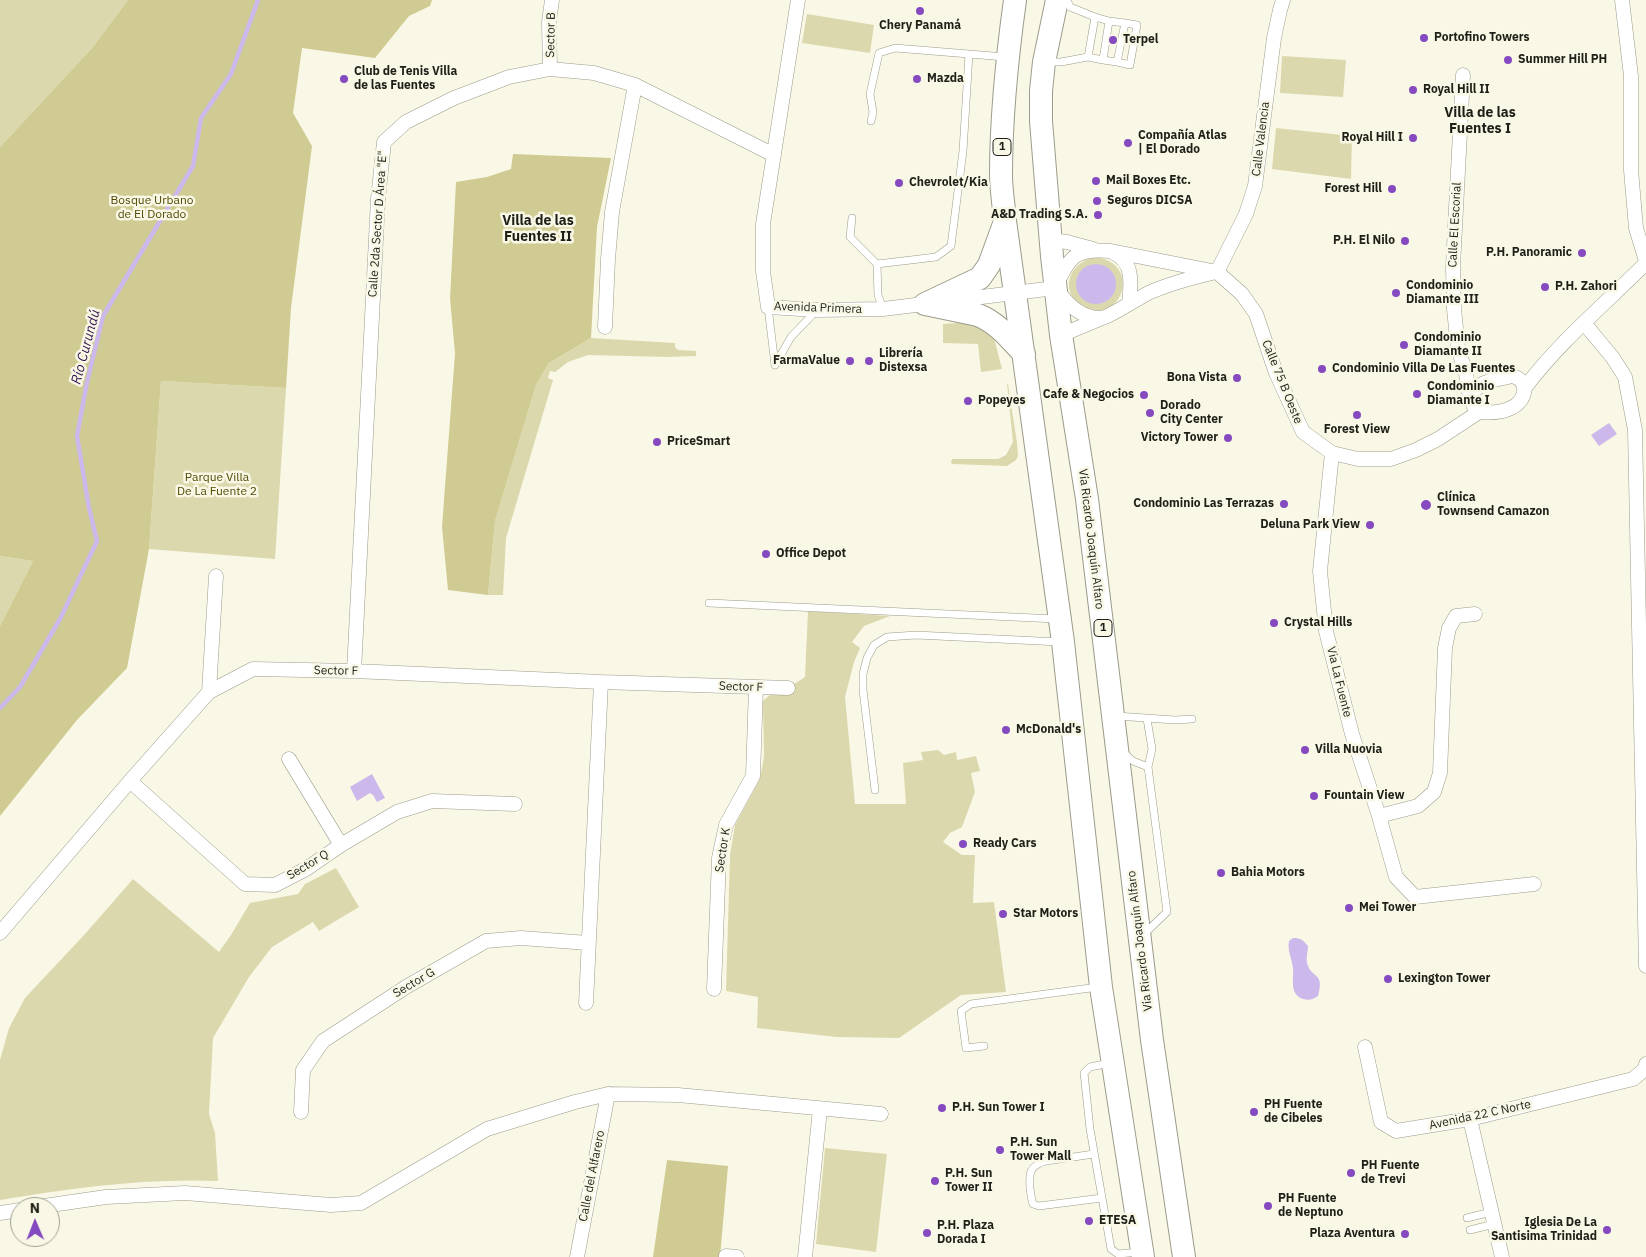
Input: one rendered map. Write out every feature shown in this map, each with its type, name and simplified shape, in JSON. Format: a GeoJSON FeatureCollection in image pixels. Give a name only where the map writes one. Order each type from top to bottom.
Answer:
{"type":"FeatureCollection","features":[{"type":"Feature","properties":{"kind":"main road","name":"1"},"geometry":{"type":"LineString","coordinates":[[1015,0],[1004,95],[1001,176],[1005,221],[1063,642],[1101,987],[1143,1254]]}},
{"type":"Feature","properties":{"kind":"main road","name":"Vía Ricardo Joaquín Alfaro"},"geometry":{"type":"LineString","coordinates":[[1057,0],[1044,62],[1041,91],[1041,121],[1050,240],[1061,335],[1086,499],[1152,1040],[1184,1257]]}},
{"type":"Feature","properties":{"kind":"main road"},"geometry":{"type":"LineString","coordinates":[[925,304],[966,285],[983,274],[989,264],[1005,221]]}},
{"type":"Feature","properties":{"kind":"main road"},"geometry":{"type":"LineString","coordinates":[[925,304],[978,315],[987,319],[998,326],[1024,354]]}},
{"type":"Feature","properties":{"kind":"street","name":"Sector B"},"geometry":{"type":"LineString","coordinates":[[550,70],[549,22],[552,0]]}},
{"type":"Feature","properties":{"kind":"street","name":"Avenida Primera"},"geometry":{"type":"LineString","coordinates":[[798,0],[763,224],[762,271],[768,307],[817,310],[883,309],[1055,288]]}},
{"type":"Feature","properties":{"kind":"street","name":"Calle Valencia"},"geometry":{"type":"LineString","coordinates":[[1217,272],[1246,214],[1255,186],[1274,38],[1284,0]]}},
{"type":"Feature","properties":{"kind":"street"},"geometry":{"type":"LineString","coordinates":[[1540,367],[1481,383],[1474,389],[1470,398],[1474,407],[1479,412],[1490,413],[1515,406],[1520,400],[1524,388],[1540,367],[1646,262],[1636,228],[1632,180],[1631,76],[1622,0]]}},
{"type":"Feature","properties":{"kind":"street","name":"Calle 2da Sector D Área \"E\""},"geometry":{"type":"LineString","coordinates":[[354,671],[378,199],[384,142],[406,122],[454,98],[509,77],[550,70],[594,73],[635,85],[774,155]]}},
{"type":"Feature","properties":{"kind":"street","name":"Calle El Escorial"},"geometry":{"type":"LineString","coordinates":[[1462,75],[1453,266],[1454,309],[1458,348],[1466,374],[1470,398]]}},
{"type":"Feature","properties":{"kind":"street"},"geometry":{"type":"LineString","coordinates":[[605,327],[612,212],[635,85]]}},
{"type":"Feature","properties":{"kind":"street"},"geometry":{"type":"LineString","coordinates":[[1050,240],[1217,272]]}},
{"type":"Feature","properties":{"kind":"street"},"geometry":{"type":"LineString","coordinates":[[1096,250],[1079,254],[1067,263],[1055,288],[1063,300],[1079,312],[1086,316],[1104,318]]}},
{"type":"Feature","properties":{"kind":"street"},"geometry":{"type":"LineString","coordinates":[[1111,251],[1120,256],[1128,266],[1130,278],[1129,303]]}},
{"type":"Feature","properties":{"kind":"street"},"geometry":{"type":"LineString","coordinates":[[1061,335],[1104,318],[1151,291],[1182,280],[1217,272]]}},
{"type":"Feature","properties":{"kind":"street","name":"Calle 75 B Oeste"},"geometry":{"type":"LineString","coordinates":[[1217,272],[1242,294],[1256,314],[1276,373],[1303,432],[1332,453],[1358,459],[1391,459],[1416,450],[1438,439],[1479,412]]}},
{"type":"Feature","properties":{"kind":"street"},"geometry":{"type":"LineString","coordinates":[[1584,323],[1613,358],[1625,377],[1635,430],[1646,966]]}},
{"type":"Feature","properties":{"kind":"street"},"geometry":{"type":"LineString","coordinates":[[1466,374],[1481,383]]}},
{"type":"Feature","properties":{"kind":"street"},"geometry":{"type":"LineString","coordinates":[[1512,376],[1519,378],[1523,382],[1524,388]]}},
{"type":"Feature","properties":{"kind":"street","name":"Via La Fuente"},"geometry":{"type":"LineString","coordinates":[[1332,453],[1320,571],[1326,631],[1352,734],[1379,816],[1396,877],[1415,897],[1534,884]]}},
{"type":"Feature","properties":{"kind":"street"},"geometry":{"type":"LineString","coordinates":[[209,692],[216,576]]}},
{"type":"Feature","properties":{"kind":"street"},"geometry":{"type":"LineString","coordinates":[[1379,816],[1418,806],[1434,792],[1440,773],[1445,648],[1449,628],[1456,616],[1475,614]]}},
{"type":"Feature","properties":{"kind":"street","name":"Sector F"},"geometry":{"type":"LineString","coordinates":[[0,933],[209,692],[253,669],[354,671],[788,688]]}},
{"type":"Feature","properties":{"kind":"street"},"geometry":{"type":"LineString","coordinates":[[586,1003],[601,682]]}},
{"type":"Feature","properties":{"kind":"street","name":"Sector K"},"geometry":{"type":"LineString","coordinates":[[714,989],[719,858],[726,825],[753,776],[756,688]]}},
{"type":"Feature","properties":{"kind":"street"},"geometry":{"type":"LineString","coordinates":[[289,759],[341,845]]}},
{"type":"Feature","properties":{"kind":"street","name":"Sector Q"},"geometry":{"type":"LineString","coordinates":[[130,781],[245,884],[275,885],[397,812],[432,801],[515,804]]}},
{"type":"Feature","properties":{"kind":"street","name":"Sector G"},"geometry":{"type":"LineString","coordinates":[[301,1112],[303,1070],[323,1040],[406,987],[486,941],[521,938],[588,943]]}},
{"type":"Feature","properties":{"kind":"street","name":"Avenida 22 C Norte"},"geometry":{"type":"LineString","coordinates":[[1364,1047],[1381,1122],[1396,1131],[1470,1119],[1634,1080],[1646,1069],[1646,1064]]}},
{"type":"Feature","properties":{"kind":"street"},"geometry":{"type":"LineString","coordinates":[[60,1203],[106,1196],[185,1193],[331,1205],[361,1203],[487,1129],[608,1094],[678,1096],[881,1114]]}},
{"type":"Feature","properties":{"kind":"street","name":"Calle del Alfarero"},"geometry":{"type":"LineString","coordinates":[[577,1257],[608,1094]]}},
{"type":"Feature","properties":{"kind":"street"},"geometry":{"type":"LineString","coordinates":[[805,1257],[820,1109]]}},
{"type":"Feature","properties":{"kind":"street"},"geometry":{"type":"LineString","coordinates":[[1470,1119],[1502,1257]]}},
{"type":"Feature","properties":{"kind":"lane"},"geometry":{"type":"LineString","coordinates":[[1044,62],[1061,62],[1088,57],[1130,64],[1137,26],[1095,17],[1070,7],[1067,0]]}},
{"type":"Feature","properties":{"kind":"lane"},"geometry":{"type":"LineString","coordinates":[[1088,57],[1095,17]]}},
{"type":"Feature","properties":{"kind":"lane"},"geometry":{"type":"LineString","coordinates":[[1103,60],[1109,20]]}},
{"type":"Feature","properties":{"kind":"lane"},"geometry":{"type":"LineString","coordinates":[[1117,62],[1125,23]]}},
{"type":"Feature","properties":{"kind":"lane"},"geometry":{"type":"LineString","coordinates":[[871,121],[873,112],[870,94],[879,53],[895,48],[1007,57]]}},
{"type":"Feature","properties":{"kind":"lane"},"geometry":{"type":"LineString","coordinates":[[877,264],[936,257],[950,246],[963,151],[969,54]]}},
{"type":"Feature","properties":{"kind":"lane"},"geometry":{"type":"LineString","coordinates":[[852,218],[850,238],[877,264],[878,295],[883,309]]}},
{"type":"Feature","properties":{"kind":"lane"},"geometry":{"type":"LineString","coordinates":[[768,307],[775,365],[791,337],[817,310]]}},
{"type":"Feature","properties":{"kind":"lane"},"geometry":{"type":"LineString","coordinates":[[710,603],[1060,619]]}},
{"type":"Feature","properties":{"kind":"lane"},"geometry":{"type":"LineString","coordinates":[[875,790],[863,690],[867,658],[874,645],[887,637],[916,635],[1063,642]]}},
{"type":"Feature","properties":{"kind":"lane"},"geometry":{"type":"LineString","coordinates":[[1113,716],[1147,719],[1192,719]]}},
{"type":"Feature","properties":{"kind":"lane"},"geometry":{"type":"LineString","coordinates":[[1140,937],[1167,912],[1148,767],[1152,749],[1147,719]]}},
{"type":"Feature","properties":{"kind":"lane"},"geometry":{"type":"LineString","coordinates":[[1117,747],[1133,761],[1148,767]]}},
{"type":"Feature","properties":{"kind":"lane"},"geometry":{"type":"LineString","coordinates":[[984,1046],[966,1048],[961,1011],[971,1004],[1101,987]]}},
{"type":"Feature","properties":{"kind":"lane"},"geometry":{"type":"LineString","coordinates":[[1113,1063],[1090,1066],[1084,1073],[1094,1154],[1112,1251],[1118,1254],[1143,1254]]}},
{"type":"Feature","properties":{"kind":"lane"},"geometry":{"type":"LineString","coordinates":[[1094,1154],[1046,1160],[1038,1163],[1029,1174],[1032,1200],[1033,1204],[1039,1206],[1102,1198]]}},
{"type":"Feature","properties":{"kind":"lane"},"geometry":{"type":"LineString","coordinates":[[1467,1218],[1493,1218]]}},
{"type":"Feature","properties":{"kind":"lane"},"geometry":{"type":"LineString","coordinates":[[1470,1230],[1493,1218]]}},
{"type":"Feature","properties":{"kind":"green space"},"geometry":{"type":"Polygon","coordinates":[[[0,0],[128,0],[92,48],[0,147],[0,0]]]}},
{"type":"Feature","properties":{"kind":"green space","name":"Bosque Urbano de El Dorado"},"geometry":{"type":"Polygon","coordinates":[[[128,0],[432,0],[430,6],[409,16],[375,58],[302,48],[293,113],[312,146],[291,308],[286,388],[161,381],[149,549],[127,668],[77,720],[0,816],[0,626],[33,561],[0,556],[0,147],[92,48],[128,0]]]}},
{"type":"Feature","properties":{"kind":"green space"},"geometry":{"type":"Polygon","coordinates":[[[807,14],[874,25],[870,53],[802,43],[807,14]]]}},
{"type":"Feature","properties":{"kind":"green space"},"geometry":{"type":"Polygon","coordinates":[[[1282,56],[1346,60],[1343,97],[1280,93],[1282,56]]]}},
{"type":"Feature","properties":{"kind":"green space"},"geometry":{"type":"Polygon","coordinates":[[[1276,128],[1352,136],[1351,179],[1272,169],[1276,128]]]}},
{"type":"Feature","properties":{"kind":"green space"},"geometry":{"type":"Polygon","coordinates":[[[513,154],[611,158],[597,227],[591,338],[549,363],[536,385],[495,521],[488,595],[448,590],[442,527],[455,353],[450,299],[456,182],[487,177],[511,169],[513,154]]]}},
{"type":"Feature","properties":{"kind":"green space"},"geometry":{"type":"Polygon","coordinates":[[[1093,257],[1108,260],[1117,268],[1122,277],[1123,287],[1120,297],[1113,305],[1103,310],[1091,310],[1080,306],[1071,294],[1069,281],[1071,274],[1086,260],[1093,257]],[[1091,265],[1081,271],[1077,277],[1098,304],[1110,298],[1091,265]]]}},
{"type":"Feature","properties":{"kind":"green space"},"geometry":{"type":"Polygon","coordinates":[[[971,322],[985,326],[994,338],[1002,369],[981,372],[978,344],[943,343],[943,324],[971,322]]]}},
{"type":"Feature","properties":{"kind":"green space"},"geometry":{"type":"Polygon","coordinates":[[[591,338],[675,343],[675,347],[678,350],[696,351],[696,356],[588,355],[568,362],[555,372],[550,371],[548,378],[553,380],[506,538],[503,595],[488,595],[495,521],[536,385],[549,363],[591,338]]]}},
{"type":"Feature","properties":{"kind":"green space","name":"Parque Villa De La Fuente 2"},"geometry":{"type":"Polygon","coordinates":[[[161,381],[286,388],[275,559],[149,549],[161,381]]]}},
{"type":"Feature","properties":{"kind":"green space"},"geometry":{"type":"Polygon","coordinates":[[[1007,384],[1017,443],[1018,456],[1016,460],[1007,466],[952,464],[952,459],[998,459],[1006,455],[1013,442],[1007,384]]]}},
{"type":"Feature","properties":{"kind":"green space"},"geometry":{"type":"Polygon","coordinates":[[[0,556],[33,561],[0,626],[0,556]]]}},
{"type":"Feature","properties":{"kind":"green space"},"geometry":{"type":"Polygon","coordinates":[[[808,611],[890,616],[864,626],[852,642],[860,648],[854,662],[845,697],[855,804],[906,804],[903,763],[923,760],[921,752],[938,750],[944,755],[956,752],[957,760],[976,756],[980,771],[971,773],[975,792],[962,827],[950,833],[943,842],[962,855],[975,855],[973,903],[994,902],[1006,992],[961,995],[899,1038],[836,1037],[757,1028],[758,997],[726,991],[730,855],[735,825],[760,779],[764,757],[763,701],[771,694],[788,688],[805,677],[808,611]]]}},
{"type":"Feature","properties":{"kind":"green space"},"geometry":{"type":"Polygon","coordinates":[[[336,868],[359,907],[319,931],[313,922],[272,947],[249,977],[213,1038],[209,1114],[215,1133],[218,1181],[163,1181],[109,1185],[10,1197],[0,1200],[0,1060],[9,1028],[25,998],[133,879],[219,952],[250,903],[298,894],[305,884],[336,868]]]}},
{"type":"Feature","properties":{"kind":"green space"},"geometry":{"type":"Polygon","coordinates":[[[825,1148],[887,1154],[876,1252],[816,1244],[825,1148]]]}},
{"type":"Feature","properties":{"kind":"green space"},"geometry":{"type":"Polygon","coordinates":[[[667,1160],[728,1166],[720,1257],[653,1257],[667,1160]]]}},
{"type":"Feature","properties":{"kind":"shaded area"},"geometry":{"type":"Polygon","coordinates":[[[1096,264],[1110,270],[1116,284],[1110,298],[1096,304],[1082,298],[1076,284],[1082,270],[1096,264]]]}},
{"type":"Feature","properties":{"kind":"shaded area"},"geometry":{"type":"Polygon","coordinates":[[[1609,423],[1617,434],[1599,446],[1591,435],[1609,423]]]}},
{"type":"Feature","properties":{"kind":"shaded area"},"geometry":{"type":"Polygon","coordinates":[[[372,774],[385,798],[377,802],[370,793],[357,801],[350,787],[372,774]]]}},
{"type":"Feature","properties":{"kind":"shaded area"},"geometry":{"type":"Polygon","coordinates":[[[1293,938],[1302,940],[1308,946],[1307,963],[1311,971],[1319,979],[1320,988],[1318,996],[1311,999],[1305,1000],[1299,997],[1294,990],[1293,968],[1289,951],[1289,941],[1293,938]]]}},
{"type":"Feature","properties":{"kind":"waterway","name":"Río Curundú"},"geometry":{"type":"LineString","coordinates":[[0,708],[20,687],[60,619],[97,541],[89,508],[77,436],[87,382],[103,316],[193,166],[201,118],[231,74],[258,0]]}},
{"type":"Feature","properties":{"kind":"place","name":"Chery Panamá"},"geometry":{"type":"Point","coordinates":[920,11]}},
{"type":"Feature","properties":{"kind":"place","name":"Portofino Towers"},"geometry":{"type":"Point","coordinates":[1424,38]}},
{"type":"Feature","properties":{"kind":"place","name":"Terpel"},"geometry":{"type":"Point","coordinates":[1113,40]}},
{"type":"Feature","properties":{"kind":"place","name":"Summer Hill PH"},"geometry":{"type":"Point","coordinates":[1508,60]}},
{"type":"Feature","properties":{"kind":"place","name":"Club de Tenis Villa de las Fuentes"},"geometry":{"type":"Point","coordinates":[344,79]}},
{"type":"Feature","properties":{"kind":"place","name":"Mazda"},"geometry":{"type":"Point","coordinates":[917,79]}},
{"type":"Feature","properties":{"kind":"place","name":"Royal Hill II"},"geometry":{"type":"Point","coordinates":[1413,90]}},
{"type":"Feature","properties":{"kind":"place","name":"Royal Hill I"},"geometry":{"type":"Point","coordinates":[1413,138]}},
{"type":"Feature","properties":{"kind":"place","name":"Compañía Atlas | El Dorado"},"geometry":{"type":"Point","coordinates":[1128,143]}},
{"type":"Feature","properties":{"kind":"place","name":"Mail Boxes Etc."},"geometry":{"type":"Point","coordinates":[1096,181]}},
{"type":"Feature","properties":{"kind":"place","name":"Chevrolet/Kia"},"geometry":{"type":"Point","coordinates":[899,183]}},
{"type":"Feature","properties":{"kind":"place","name":"Forest Hill"},"geometry":{"type":"Point","coordinates":[1392,189]}},
{"type":"Feature","properties":{"kind":"place","name":"Seguros DICSA"},"geometry":{"type":"Point","coordinates":[1097,201]}},
{"type":"Feature","properties":{"kind":"place","name":"A&D Trading S.A."},"geometry":{"type":"Point","coordinates":[1098,215]}},
{"type":"Feature","properties":{"kind":"place","name":"P.H. El Nilo"},"geometry":{"type":"Point","coordinates":[1405,241]}},
{"type":"Feature","properties":{"kind":"place","name":"P.H. Panoramic"},"geometry":{"type":"Point","coordinates":[1582,253]}},
{"type":"Feature","properties":{"kind":"place","name":"P.H. Zahori"},"geometry":{"type":"Point","coordinates":[1545,287]}},
{"type":"Feature","properties":{"kind":"place","name":"Condominio Diamante III"},"geometry":{"type":"Point","coordinates":[1396,293]}},
{"type":"Feature","properties":{"kind":"place","name":"Condominio Diamante II"},"geometry":{"type":"Point","coordinates":[1404,345]}},
{"type":"Feature","properties":{"kind":"place","name":"FarmaValue"},"geometry":{"type":"Point","coordinates":[850,361]}},
{"type":"Feature","properties":{"kind":"place","name":"Librería Distexsa"},"geometry":{"type":"Point","coordinates":[869,361]}},
{"type":"Feature","properties":{"kind":"place","name":"Condominio Villa De Las Fuentes"},"geometry":{"type":"Point","coordinates":[1322,369]}},
{"type":"Feature","properties":{"kind":"place","name":"Bona Vista"},"geometry":{"type":"Point","coordinates":[1237,378]}},
{"type":"Feature","properties":{"kind":"place","name":"Condominio Diamante I"},"geometry":{"type":"Point","coordinates":[1417,394]}},
{"type":"Feature","properties":{"kind":"place","name":"Cafe & Negocios"},"geometry":{"type":"Point","coordinates":[1144,395]}},
{"type":"Feature","properties":{"kind":"place","name":"Popeyes"},"geometry":{"type":"Point","coordinates":[968,401]}},
{"type":"Feature","properties":{"kind":"place","name":"Dorado City Center"},"geometry":{"type":"Point","coordinates":[1150,413]}},
{"type":"Feature","properties":{"kind":"place","name":"Forest View"},"geometry":{"type":"Point","coordinates":[1357,415]}},
{"type":"Feature","properties":{"kind":"place","name":"Victory Tower"},"geometry":{"type":"Point","coordinates":[1228,438]}},
{"type":"Feature","properties":{"kind":"place","name":"PriceSmart"},"geometry":{"type":"Point","coordinates":[657,442]}},
{"type":"Feature","properties":{"kind":"place","name":"Condominio Las Terrazas"},"geometry":{"type":"Point","coordinates":[1284,504]}},
{"type":"Feature","properties":{"kind":"place","name":"Clínica Townsend Camazon"},"geometry":{"type":"Point","coordinates":[1426,505]}},
{"type":"Feature","properties":{"kind":"place","name":"Deluna Park View"},"geometry":{"type":"Point","coordinates":[1370,525]}},
{"type":"Feature","properties":{"kind":"place","name":"Office Depot"},"geometry":{"type":"Point","coordinates":[766,554]}},
{"type":"Feature","properties":{"kind":"place","name":"Crystal Hills"},"geometry":{"type":"Point","coordinates":[1274,623]}},
{"type":"Feature","properties":{"kind":"place","name":"McDonald's"},"geometry":{"type":"Point","coordinates":[1006,730]}},
{"type":"Feature","properties":{"kind":"place","name":"Villa Nuovia"},"geometry":{"type":"Point","coordinates":[1305,750]}},
{"type":"Feature","properties":{"kind":"place","name":"Fountain View"},"geometry":{"type":"Point","coordinates":[1314,796]}},
{"type":"Feature","properties":{"kind":"place","name":"Ready Cars"},"geometry":{"type":"Point","coordinates":[963,844]}},
{"type":"Feature","properties":{"kind":"place","name":"Bahia Motors"},"geometry":{"type":"Point","coordinates":[1221,873]}},
{"type":"Feature","properties":{"kind":"place","name":"Mei Tower"},"geometry":{"type":"Point","coordinates":[1349,908]}},
{"type":"Feature","properties":{"kind":"place","name":"Star Motors"},"geometry":{"type":"Point","coordinates":[1003,914]}},
{"type":"Feature","properties":{"kind":"place","name":"Lexington Tower"},"geometry":{"type":"Point","coordinates":[1388,979]}},
{"type":"Feature","properties":{"kind":"place","name":"P.H. Sun Tower I"},"geometry":{"type":"Point","coordinates":[942,1108]}},
{"type":"Feature","properties":{"kind":"place","name":"PH Fuente de Cibeles"},"geometry":{"type":"Point","coordinates":[1254,1112]}},
{"type":"Feature","properties":{"kind":"place","name":"P.H. Sun Tower Mall"},"geometry":{"type":"Point","coordinates":[1000,1150]}},
{"type":"Feature","properties":{"kind":"place","name":"PH Fuente de Trevi"},"geometry":{"type":"Point","coordinates":[1351,1173]}},
{"type":"Feature","properties":{"kind":"place","name":"P.H. Sun Tower II"},"geometry":{"type":"Point","coordinates":[935,1181]}},
{"type":"Feature","properties":{"kind":"place","name":"PH Fuente de Neptuno"},"geometry":{"type":"Point","coordinates":[1268,1206]}},
{"type":"Feature","properties":{"kind":"place","name":"ETESA"},"geometry":{"type":"Point","coordinates":[1089,1221]}},
{"type":"Feature","properties":{"kind":"place","name":"Iglesia De La Santisima Trinidad"},"geometry":{"type":"Point","coordinates":[1607,1230]}},
{"type":"Feature","properties":{"kind":"place","name":"P.H. Plaza Dorada I"},"geometry":{"type":"Point","coordinates":[927,1233]}},
{"type":"Feature","properties":{"kind":"place","name":"Plaza Aventura"},"geometry":{"type":"Point","coordinates":[1405,1234]}},
{"type":"Feature","properties":{"kind":"district","name":"Villa de las Fuentes I"},"geometry":{"type":"Point","coordinates":[1480,122]}},
{"type":"Feature","properties":{"kind":"district","name":"Villa de las Fuentes II"},"geometry":{"type":"Point","coordinates":[538,230]}}]}
